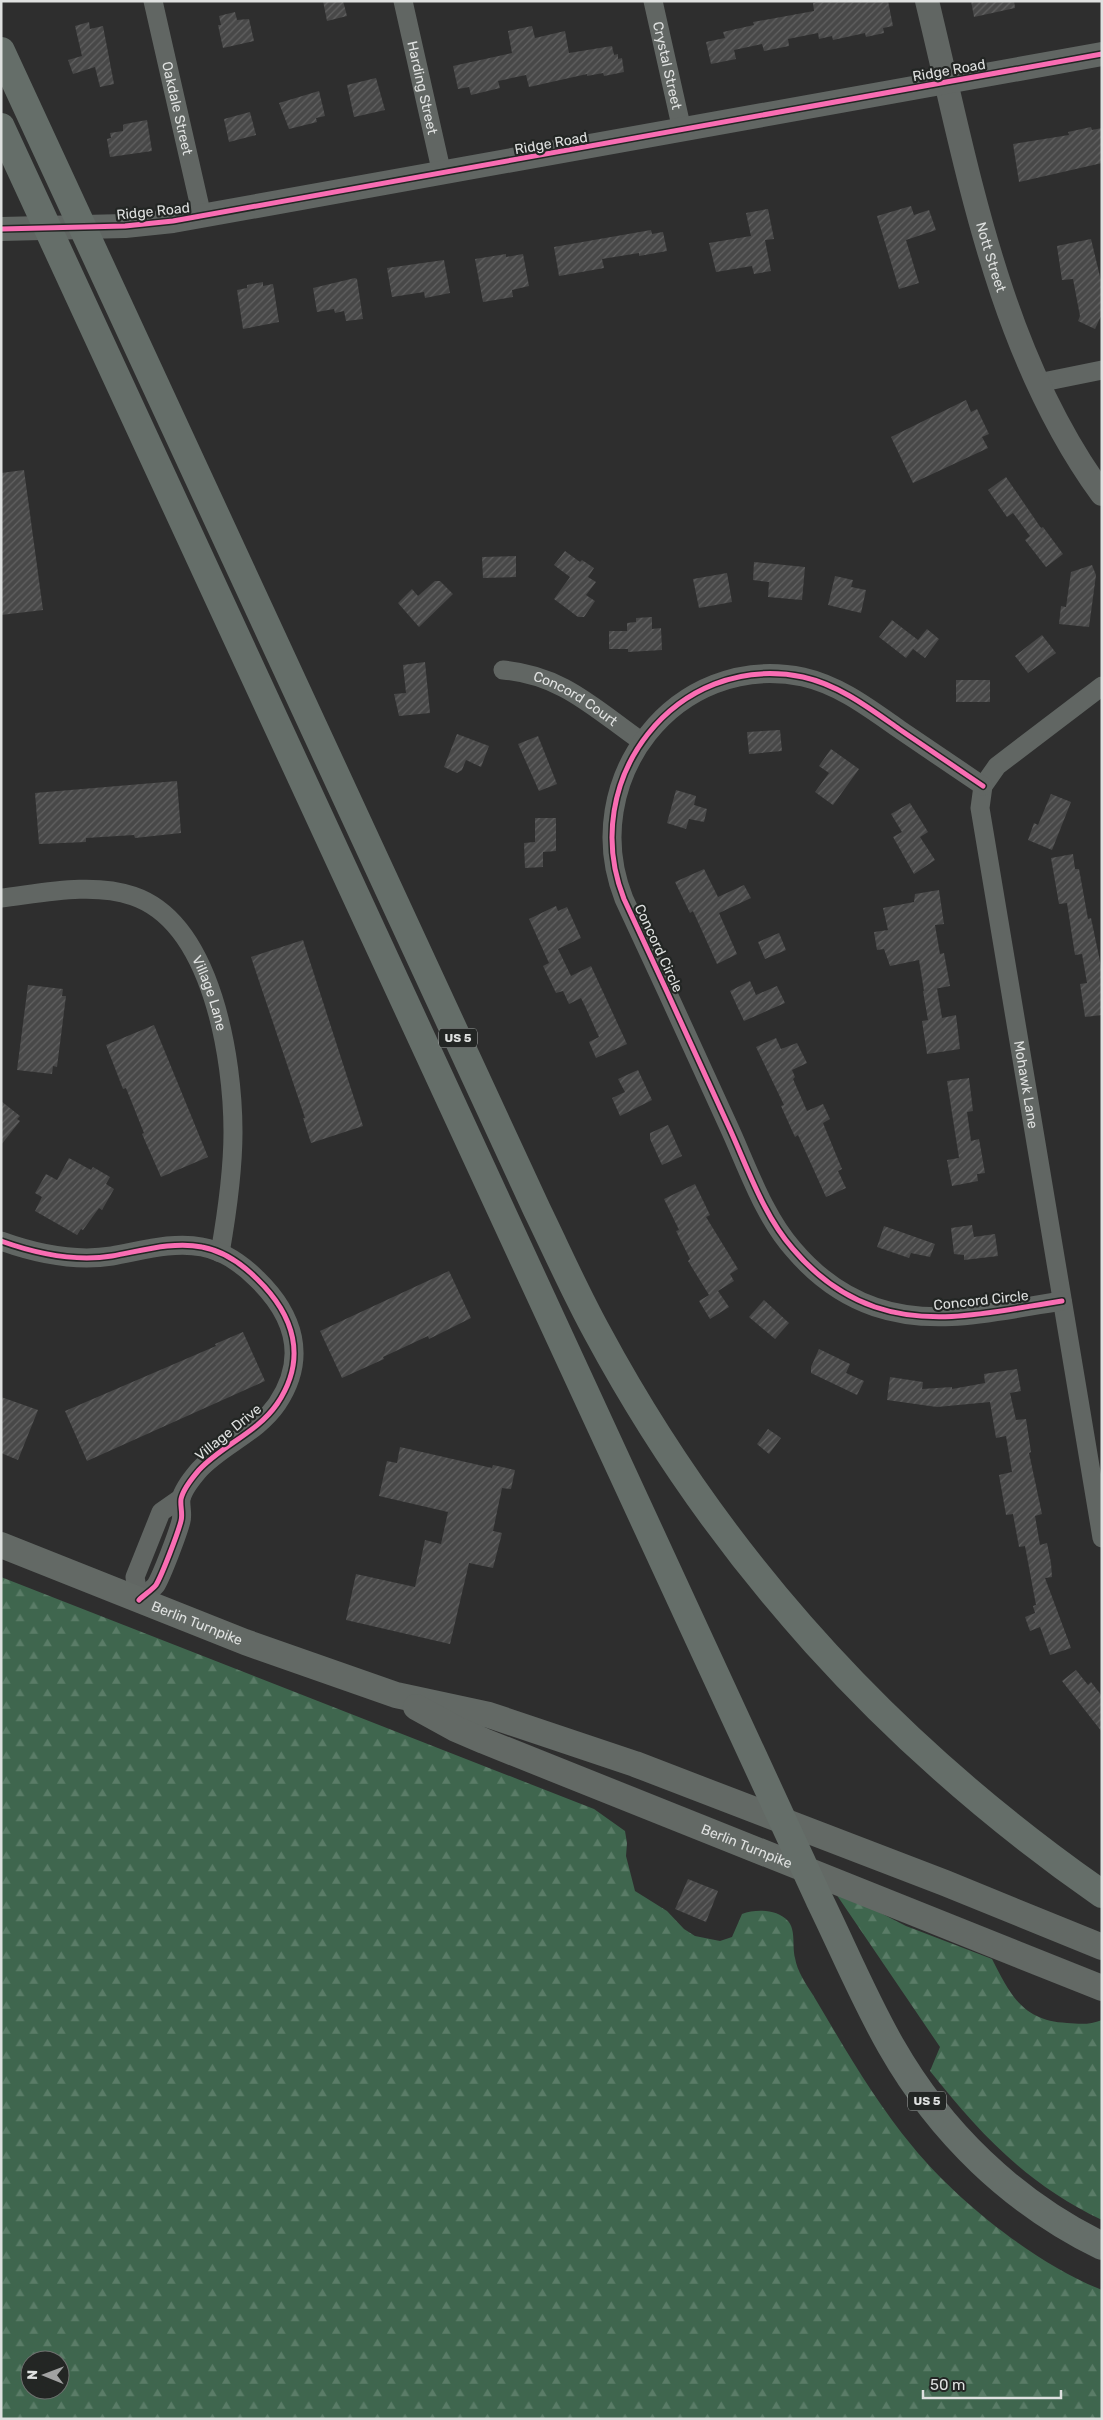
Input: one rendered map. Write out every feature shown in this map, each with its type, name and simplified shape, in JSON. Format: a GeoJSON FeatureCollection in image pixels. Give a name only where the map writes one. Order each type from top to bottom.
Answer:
{"type":"FeatureCollection","features":[{"type":"Feature","properties":{"kind":"highway","name":"US 5"},"geometry":{"type":"LineString","coordinates":[[1,51],[541,1218],[581,1302],[613,1361],[666,1446],[723,1530],[769,1589],[835,1665],[882,1714],[961,1787],[1006,1824],[1102,1894]]}},
{"type":"Feature","properties":{"kind":"highway","name":"US 5"},"geometry":{"type":"LineString","coordinates":[[1,127],[819,1899],[891,2046],[914,2082],[948,2128],[973,2154],[1024,2199],[1052,2218],[1102,2246]]}},
{"type":"Feature","properties":{"kind":"main road","name":"Berlin Turnpike"},"geometry":{"type":"LineString","coordinates":[[1,1545],[245,1642],[396,1695],[489,1715],[635,1764],[945,1883],[1102,1947]]}},
{"type":"Feature","properties":{"kind":"main road","name":"Berlin Turnpike"},"geometry":{"type":"LineString","coordinates":[[396,1695],[456,1729],[484,1741],[1102,1988]]}},
{"type":"Feature","properties":{"kind":"street","name":"Oakdale Street"},"geometry":{"type":"LineString","coordinates":[[153,1],[202,216]]}},
{"type":"Feature","properties":{"kind":"street","name":"Harding Street"},"geometry":{"type":"LineString","coordinates":[[403,1],[442,174]]}},
{"type":"Feature","properties":{"kind":"street","name":"Crystal Street"},"geometry":{"type":"LineString","coordinates":[[653,1],[682,130]]}},
{"type":"Feature","properties":{"kind":"street","name":"Nott Street"},"geometry":{"type":"LineString","coordinates":[[927,1],[1003,297],[1018,338],[1063,434],[1102,494]]}},
{"type":"Feature","properties":{"kind":"street","name":"Ridge Road"},"geometry":{"type":"LineString","coordinates":[[1,229],[158,224],[1102,54]]}},
{"type":"Feature","properties":{"kind":"street"},"geometry":{"type":"LineString","coordinates":[[1038,383],[1102,370]]}},
{"type":"Feature","properties":{"kind":"street","name":"Concord Court"},"geometry":{"type":"LineString","coordinates":[[503,670],[540,676],[559,684],[640,741]]}},
{"type":"Feature","properties":{"kind":"street","name":"Concord Circle"},"geometry":{"type":"LineString","coordinates":[[983,786],[848,695],[822,683],[787,675],[753,676],[713,685],[671,711],[655,724],[640,741],[625,773],[614,815],[612,845],[617,880],[752,1178],[786,1241],[803,1260],[837,1289],[861,1302],[887,1311],[924,1317],[955,1316],[1062,1301]]}},
{"type":"Feature","properties":{"kind":"street"},"geometry":{"type":"LineString","coordinates":[[983,786],[993,770],[1006,759],[1102,686]]}},
{"type":"Feature","properties":{"kind":"street","name":"Mohawk Lane"},"geometry":{"type":"LineString","coordinates":[[983,786],[980,800],[981,817],[1102,1538]]}},
{"type":"Feature","properties":{"kind":"street","name":"Village Lane"},"geometry":{"type":"LineString","coordinates":[[1,898],[83,890],[128,894],[145,901],[162,914],[182,934],[192,949],[212,996],[229,1074],[233,1132],[232,1163],[230,1197],[220,1253]]}},
{"type":"Feature","properties":{"kind":"street","name":"Village Drive"},"geometry":{"type":"LineString","coordinates":[[1,1240],[34,1252],[67,1258],[110,1256],[180,1246],[201,1247],[220,1253],[246,1269],[278,1303],[290,1326],[294,1359],[283,1394],[269,1414],[250,1431],[205,1464],[192,1479],[181,1498],[162,1512],[136,1577],[139,1600]]}},
{"type":"Feature","properties":{"kind":"green space"},"geometry":{"type":"Polygon","coordinates":[[[1,1577],[594,1809],[625,1831],[627,1843],[626,1856],[635,1891],[667,1911],[684,1929],[695,1936],[720,1941],[732,1937],[742,1914],[748,1912],[766,1911],[783,1917],[788,1921],[792,1929],[795,1958],[802,1977],[872,2092],[913,2147],[952,2189],[999,2229],[1051,2264],[1102,2290],[1102,2419],[1,2419],[1,1577]]]}},
{"type":"Feature","properties":{"kind":"green space"},"geometry":{"type":"Polygon","coordinates":[[[832,1888],[906,1926],[992,1959],[1019,2003],[1039,2017],[1052,2021],[1076,2024],[1102,2020],[1102,2220],[1051,2191],[1007,2156],[987,2137],[930,2071],[940,2047],[832,1888]]]}},
{"type":"Feature","properties":{"kind":"building"},"geometry":{"type":"Polygon","coordinates":[[[323,1],[343,1],[347,16],[327,21],[323,1]]]}},
{"type":"Feature","properties":{"kind":"building"},"geometry":{"type":"Polygon","coordinates":[[[821,1],[888,1],[893,26],[883,28],[884,33],[866,37],[865,33],[833,40],[832,36],[819,39],[818,33],[788,39],[789,46],[764,51],[762,44],[734,50],[736,59],[711,64],[706,42],[725,38],[723,32],[754,25],[753,22],[814,11],[813,3],[821,1]]]}},
{"type":"Feature","properties":{"kind":"building"},"geometry":{"type":"Polygon","coordinates":[[[971,1],[1014,1],[1015,8],[974,17],[971,1]]]}},
{"type":"Feature","properties":{"kind":"building"},"geometry":{"type":"Polygon","coordinates":[[[235,12],[237,20],[249,19],[254,41],[223,48],[218,25],[221,25],[219,16],[235,12]]]}},
{"type":"Feature","properties":{"kind":"building"},"geometry":{"type":"Polygon","coordinates":[[[89,22],[90,29],[103,26],[114,84],[100,87],[95,67],[73,74],[68,60],[82,56],[75,26],[89,22]]]}},
{"type":"Feature","properties":{"kind":"building"},"geometry":{"type":"Polygon","coordinates":[[[532,26],[535,38],[565,31],[569,53],[612,46],[614,55],[618,54],[618,59],[622,58],[624,72],[604,76],[603,73],[587,76],[587,74],[529,87],[526,75],[498,81],[500,88],[471,95],[469,87],[458,89],[453,66],[512,53],[508,31],[532,26]]]}},
{"type":"Feature","properties":{"kind":"building"},"geometry":{"type":"Polygon","coordinates":[[[376,78],[385,110],[354,117],[347,85],[376,78]]]}},
{"type":"Feature","properties":{"kind":"building"},"geometry":{"type":"Polygon","coordinates":[[[319,91],[325,116],[316,118],[317,122],[289,129],[279,103],[319,91]]]}},
{"type":"Feature","properties":{"kind":"building"},"geometry":{"type":"Polygon","coordinates":[[[250,112],[256,135],[229,142],[224,119],[250,112]]]}},
{"type":"Feature","properties":{"kind":"building"},"geometry":{"type":"Polygon","coordinates":[[[147,120],[152,151],[110,157],[107,139],[111,138],[110,133],[123,131],[123,125],[125,124],[147,120]]]}},
{"type":"Feature","properties":{"kind":"building"},"geometry":{"type":"Polygon","coordinates":[[[1091,127],[1092,130],[1102,128],[1102,163],[1019,182],[1013,144],[1069,135],[1068,132],[1091,127]]]}},
{"type":"Feature","properties":{"kind":"building"},"geometry":{"type":"Polygon","coordinates":[[[911,206],[914,215],[929,210],[936,230],[906,240],[919,283],[899,289],[877,216],[911,206]]]}},
{"type":"Feature","properties":{"kind":"building"},"geometry":{"type":"Polygon","coordinates":[[[768,209],[774,239],[765,240],[771,271],[754,274],[752,266],[716,272],[709,243],[751,236],[746,213],[768,209]]]}},
{"type":"Feature","properties":{"kind":"building"},"geometry":{"type":"Polygon","coordinates":[[[651,230],[652,234],[663,232],[667,251],[639,256],[639,253],[602,259],[604,268],[559,276],[554,247],[651,230]]]}},
{"type":"Feature","properties":{"kind":"building"},"geometry":{"type":"Polygon","coordinates":[[[1091,239],[1102,285],[1102,314],[1095,329],[1078,321],[1080,316],[1073,279],[1062,280],[1057,246],[1091,239]]]}},
{"type":"Feature","properties":{"kind":"building"},"geometry":{"type":"Polygon","coordinates":[[[506,254],[506,257],[523,254],[529,286],[512,290],[513,297],[483,302],[475,259],[506,254]]]}},
{"type":"Feature","properties":{"kind":"building"},"geometry":{"type":"Polygon","coordinates":[[[444,260],[450,293],[425,298],[424,292],[392,297],[387,268],[444,260]]]}},
{"type":"Feature","properties":{"kind":"building"},"geometry":{"type":"Polygon","coordinates":[[[357,279],[363,319],[346,321],[344,311],[335,313],[334,309],[317,312],[313,288],[357,279]]]}},
{"type":"Feature","properties":{"kind":"building"},"geometry":{"type":"Polygon","coordinates":[[[263,282],[263,286],[273,284],[279,322],[243,329],[237,290],[247,288],[247,285],[263,282]]]}},
{"type":"Feature","properties":{"kind":"building"},"geometry":{"type":"Polygon","coordinates":[[[966,400],[971,412],[977,409],[989,434],[982,437],[988,448],[913,483],[891,437],[966,400]]]}},
{"type":"Feature","properties":{"kind":"building"},"geometry":{"type":"Polygon","coordinates":[[[24,470],[43,610],[1,615],[1,473],[24,470]]]}},
{"type":"Feature","properties":{"kind":"building"},"geometry":{"type":"Polygon","coordinates":[[[1006,477],[1041,528],[1043,527],[1063,554],[1046,567],[1025,540],[1030,536],[1013,513],[1007,517],[988,490],[1006,477]]]}},
{"type":"Feature","properties":{"kind":"building"},"geometry":{"type":"Polygon","coordinates":[[[565,551],[580,562],[582,560],[594,568],[588,577],[596,582],[586,595],[595,601],[584,617],[578,617],[554,599],[570,577],[554,565],[565,551]]]}},
{"type":"Feature","properties":{"kind":"building"},"geometry":{"type":"Polygon","coordinates":[[[516,556],[516,577],[483,578],[482,557],[516,556]]]}},
{"type":"Feature","properties":{"kind":"building"},"geometry":{"type":"Polygon","coordinates":[[[754,562],[805,567],[802,600],[768,597],[769,582],[753,580],[754,562]]]}},
{"type":"Feature","properties":{"kind":"building"},"geometry":{"type":"Polygon","coordinates":[[[1092,565],[1096,575],[1089,627],[1059,624],[1061,606],[1066,607],[1071,572],[1092,565]]]}},
{"type":"Feature","properties":{"kind":"building"},"geometry":{"type":"Polygon","coordinates":[[[727,573],[732,602],[699,608],[693,579],[727,573]]]}},
{"type":"Feature","properties":{"kind":"building"},"geometry":{"type":"Polygon","coordinates":[[[835,576],[853,580],[851,587],[866,590],[861,613],[828,605],[835,576]]]}},
{"type":"Feature","properties":{"kind":"building"},"geometry":{"type":"Polygon","coordinates":[[[435,581],[440,581],[453,594],[419,627],[398,603],[412,589],[418,596],[435,581]]]}},
{"type":"Feature","properties":{"kind":"building"},"geometry":{"type":"Polygon","coordinates":[[[652,617],[652,629],[661,628],[662,650],[628,652],[628,649],[609,649],[609,631],[627,631],[627,623],[636,622],[636,618],[652,617]]]}},
{"type":"Feature","properties":{"kind":"building"},"geometry":{"type":"Polygon","coordinates":[[[892,620],[918,640],[927,629],[939,639],[925,658],[913,649],[906,658],[879,637],[892,620]]]}},
{"type":"Feature","properties":{"kind":"building"},"geometry":{"type":"Polygon","coordinates":[[[1042,635],[1056,653],[1028,673],[1015,656],[1042,635]]]}},
{"type":"Feature","properties":{"kind":"building"},"geometry":{"type":"Polygon","coordinates":[[[425,662],[430,713],[399,716],[394,694],[406,693],[403,665],[425,662]]]}},
{"type":"Feature","properties":{"kind":"building"},"geometry":{"type":"Polygon","coordinates":[[[956,680],[990,680],[990,702],[956,702],[956,680]]]}},
{"type":"Feature","properties":{"kind":"building"},"geometry":{"type":"Polygon","coordinates":[[[780,730],[782,751],[749,754],[747,732],[780,730]]]}},
{"type":"Feature","properties":{"kind":"building"},"geometry":{"type":"Polygon","coordinates":[[[457,734],[489,746],[481,767],[466,760],[462,770],[457,773],[444,767],[457,734]]]}},
{"type":"Feature","properties":{"kind":"building"},"geometry":{"type":"Polygon","coordinates":[[[538,736],[557,784],[539,791],[518,744],[538,736]]]}},
{"type":"Feature","properties":{"kind":"building"},"geometry":{"type":"Polygon","coordinates":[[[831,749],[859,769],[833,805],[815,792],[829,773],[819,766],[831,749]]]}},
{"type":"Feature","properties":{"kind":"building"},"geometry":{"type":"Polygon","coordinates":[[[177,781],[181,833],[135,838],[134,835],[86,838],[86,842],[39,844],[35,793],[177,781]]]}},
{"type":"Feature","properties":{"kind":"building"},"geometry":{"type":"Polygon","coordinates":[[[676,790],[696,796],[694,805],[707,809],[704,822],[689,819],[686,829],[667,823],[676,790]]]}},
{"type":"Feature","properties":{"kind":"building"},"geometry":{"type":"Polygon","coordinates":[[[1051,794],[1071,802],[1052,850],[1028,840],[1034,823],[1038,825],[1051,794]]]}},
{"type":"Feature","properties":{"kind":"building"},"geometry":{"type":"Polygon","coordinates":[[[910,803],[928,832],[920,837],[935,860],[914,874],[893,837],[902,832],[891,814],[910,803]]]}},
{"type":"Feature","properties":{"kind":"building"},"geometry":{"type":"Polygon","coordinates":[[[535,818],[556,818],[556,851],[543,852],[543,867],[525,868],[524,843],[535,842],[535,818]]]}},
{"type":"Feature","properties":{"kind":"building"},"geometry":{"type":"Polygon","coordinates":[[[1073,854],[1075,869],[1079,869],[1088,919],[1091,918],[1102,971],[1102,1015],[1085,1017],[1080,984],[1087,983],[1082,954],[1075,955],[1067,903],[1059,904],[1051,858],[1073,854]]]}},
{"type":"Feature","properties":{"kind":"building"},"geometry":{"type":"Polygon","coordinates":[[[704,869],[718,897],[744,885],[751,898],[719,913],[737,954],[717,964],[693,911],[690,913],[675,882],[704,869]]]}},
{"type":"Feature","properties":{"kind":"building"},"geometry":{"type":"Polygon","coordinates":[[[939,890],[944,924],[935,925],[940,954],[944,953],[950,986],[924,991],[919,960],[890,966],[884,949],[877,950],[874,932],[888,930],[883,908],[914,902],[915,894],[939,890]]]}},
{"type":"Feature","properties":{"kind":"building"},"geometry":{"type":"Polygon","coordinates":[[[556,906],[558,911],[567,907],[581,938],[558,949],[571,976],[591,966],[627,1044],[596,1058],[589,1042],[599,1037],[585,1006],[581,998],[569,1004],[563,991],[556,993],[543,966],[549,963],[529,919],[556,906]]]}},
{"type":"Feature","properties":{"kind":"building"},"geometry":{"type":"Polygon","coordinates":[[[779,933],[786,950],[765,959],[758,942],[779,933]]]}},
{"type":"Feature","properties":{"kind":"building"},"geometry":{"type":"Polygon","coordinates":[[[303,940],[363,1126],[311,1143],[303,1118],[305,1118],[251,957],[303,940]]]}},
{"type":"Feature","properties":{"kind":"building"},"geometry":{"type":"Polygon","coordinates":[[[750,981],[756,995],[777,986],[785,1003],[744,1021],[730,991],[750,981]]]}},
{"type":"Feature","properties":{"kind":"building"},"geometry":{"type":"Polygon","coordinates":[[[28,985],[63,989],[62,996],[66,996],[57,1067],[53,1066],[52,1074],[17,1070],[28,985]]]}},
{"type":"Feature","properties":{"kind":"building"},"geometry":{"type":"Polygon","coordinates":[[[937,988],[942,1018],[956,1015],[960,1049],[927,1054],[922,1021],[928,1020],[923,991],[937,988]]]}},
{"type":"Feature","properties":{"kind":"building"},"geometry":{"type":"Polygon","coordinates":[[[154,1025],[208,1157],[161,1177],[142,1134],[144,1133],[126,1088],[123,1089],[106,1045],[154,1025]]]}},
{"type":"Feature","properties":{"kind":"building"},"geometry":{"type":"Polygon","coordinates":[[[776,1038],[781,1049],[797,1043],[807,1063],[792,1070],[795,1077],[793,1079],[807,1111],[823,1104],[830,1119],[823,1123],[842,1169],[838,1171],[846,1188],[826,1197],[798,1135],[795,1137],[781,1106],[784,1105],[756,1047],[776,1038]]]}},
{"type":"Feature","properties":{"kind":"building"},"geometry":{"type":"Polygon","coordinates":[[[638,1070],[652,1100],[620,1116],[612,1098],[625,1092],[618,1079],[638,1070]]]}},
{"type":"Feature","properties":{"kind":"building"},"geometry":{"type":"Polygon","coordinates":[[[969,1078],[973,1111],[967,1112],[971,1141],[979,1139],[985,1173],[977,1174],[978,1181],[952,1186],[947,1160],[959,1158],[947,1081],[969,1078]]]}},
{"type":"Feature","properties":{"kind":"building"},"geometry":{"type":"Polygon","coordinates":[[[1,1101],[20,1116],[17,1119],[20,1121],[1,1145],[1,1101]]]}},
{"type":"Feature","properties":{"kind":"building"},"geometry":{"type":"Polygon","coordinates":[[[668,1125],[682,1156],[662,1165],[650,1139],[650,1133],[668,1125]]]}},
{"type":"Feature","properties":{"kind":"building"},"geometry":{"type":"Polygon","coordinates":[[[69,1158],[91,1170],[93,1167],[110,1177],[106,1184],[114,1189],[102,1210],[99,1208],[77,1235],[35,1211],[42,1197],[35,1193],[46,1174],[57,1180],[69,1158]]]}},
{"type":"Feature","properties":{"kind":"building"},"geometry":{"type":"Polygon","coordinates":[[[695,1184],[710,1215],[706,1217],[738,1269],[730,1274],[734,1281],[718,1291],[729,1307],[710,1319],[699,1301],[709,1295],[688,1261],[690,1259],[676,1231],[679,1230],[664,1199],[695,1184]]]}},
{"type":"Feature","properties":{"kind":"building"},"geometry":{"type":"Polygon","coordinates":[[[972,1225],[974,1237],[995,1234],[998,1256],[964,1260],[964,1255],[954,1254],[951,1228],[972,1225]]]}},
{"type":"Feature","properties":{"kind":"building"},"geometry":{"type":"Polygon","coordinates":[[[884,1226],[935,1244],[930,1257],[911,1253],[909,1258],[877,1247],[884,1226]]]}},
{"type":"Feature","properties":{"kind":"building"},"geometry":{"type":"Polygon","coordinates":[[[449,1271],[471,1318],[429,1339],[428,1336],[342,1378],[320,1331],[449,1271]]]}},
{"type":"Feature","properties":{"kind":"building"},"geometry":{"type":"Polygon","coordinates":[[[764,1300],[789,1323],[775,1339],[749,1317],[764,1300]]]}},
{"type":"Feature","properties":{"kind":"building"},"geometry":{"type":"Polygon","coordinates":[[[243,1332],[265,1381],[87,1461],[65,1411],[216,1346],[215,1344],[243,1332]]]}},
{"type":"Feature","properties":{"kind":"building"},"geometry":{"type":"Polygon","coordinates":[[[819,1349],[850,1364],[846,1373],[864,1381],[857,1395],[811,1373],[811,1367],[819,1349]]]}},
{"type":"Feature","properties":{"kind":"building"},"geometry":{"type":"Polygon","coordinates":[[[1017,1369],[1021,1391],[1010,1393],[1016,1420],[1026,1419],[1031,1452],[1029,1453],[1042,1514],[1035,1516],[1040,1545],[1047,1543],[1051,1563],[1052,1577],[1045,1578],[1071,1648],[1050,1655],[1040,1627],[1030,1631],[1025,1617],[1035,1613],[1033,1606],[1036,1605],[1025,1546],[1019,1547],[1013,1514],[1006,1515],[999,1475],[1012,1472],[1006,1436],[996,1438],[990,1402],[937,1407],[887,1400],[890,1377],[923,1382],[922,1389],[952,1387],[952,1389],[985,1383],[984,1374],[1017,1369]]]}},
{"type":"Feature","properties":{"kind":"building"},"geometry":{"type":"Polygon","coordinates":[[[1,1397],[38,1410],[18,1460],[1,1453],[1,1397]]]}},
{"type":"Feature","properties":{"kind":"building"},"geometry":{"type":"Polygon","coordinates":[[[768,1429],[781,1438],[769,1454],[757,1444],[768,1429]]]}},
{"type":"Feature","properties":{"kind":"building"},"geometry":{"type":"Polygon","coordinates":[[[400,1447],[492,1468],[493,1465],[515,1470],[511,1489],[502,1488],[493,1531],[502,1533],[493,1568],[469,1563],[450,1644],[346,1620],[356,1574],[415,1587],[425,1540],[441,1544],[448,1512],[379,1496],[387,1461],[397,1463],[400,1447]]]}},
{"type":"Feature","properties":{"kind":"building"},"geometry":{"type":"Polygon","coordinates":[[[1076,1670],[1088,1685],[1091,1682],[1102,1696],[1102,1732],[1062,1681],[1076,1670]]]}},
{"type":"Feature","properties":{"kind":"building"},"geometry":{"type":"Polygon","coordinates":[[[688,1879],[718,1891],[706,1922],[675,1909],[688,1879]]]}},
{"type":"Feature","properties":{"kind":"cycle path"},"geometry":{"type":"LineString","coordinates":[[1,229],[125,226],[173,221],[1102,54]]}},
{"type":"Feature","properties":{"kind":"cycle path"},"geometry":{"type":"LineString","coordinates":[[983,786],[865,705],[841,691],[803,677],[757,674],[714,684],[678,705],[648,734],[626,770],[614,811],[613,855],[624,899],[756,1190],[782,1236],[802,1259],[820,1276],[841,1291],[875,1307],[898,1313],[945,1317],[1062,1301]]}},
{"type":"Feature","properties":{"kind":"cycle path"},"geometry":{"type":"LineString","coordinates":[[1,1241],[28,1250],[56,1256],[84,1258],[98,1258],[180,1245],[210,1249],[239,1263],[251,1273],[270,1293],[288,1322],[294,1354],[287,1387],[277,1404],[260,1423],[208,1461],[188,1483],[181,1499],[182,1516],[170,1554],[156,1585],[139,1600]]}}]}
